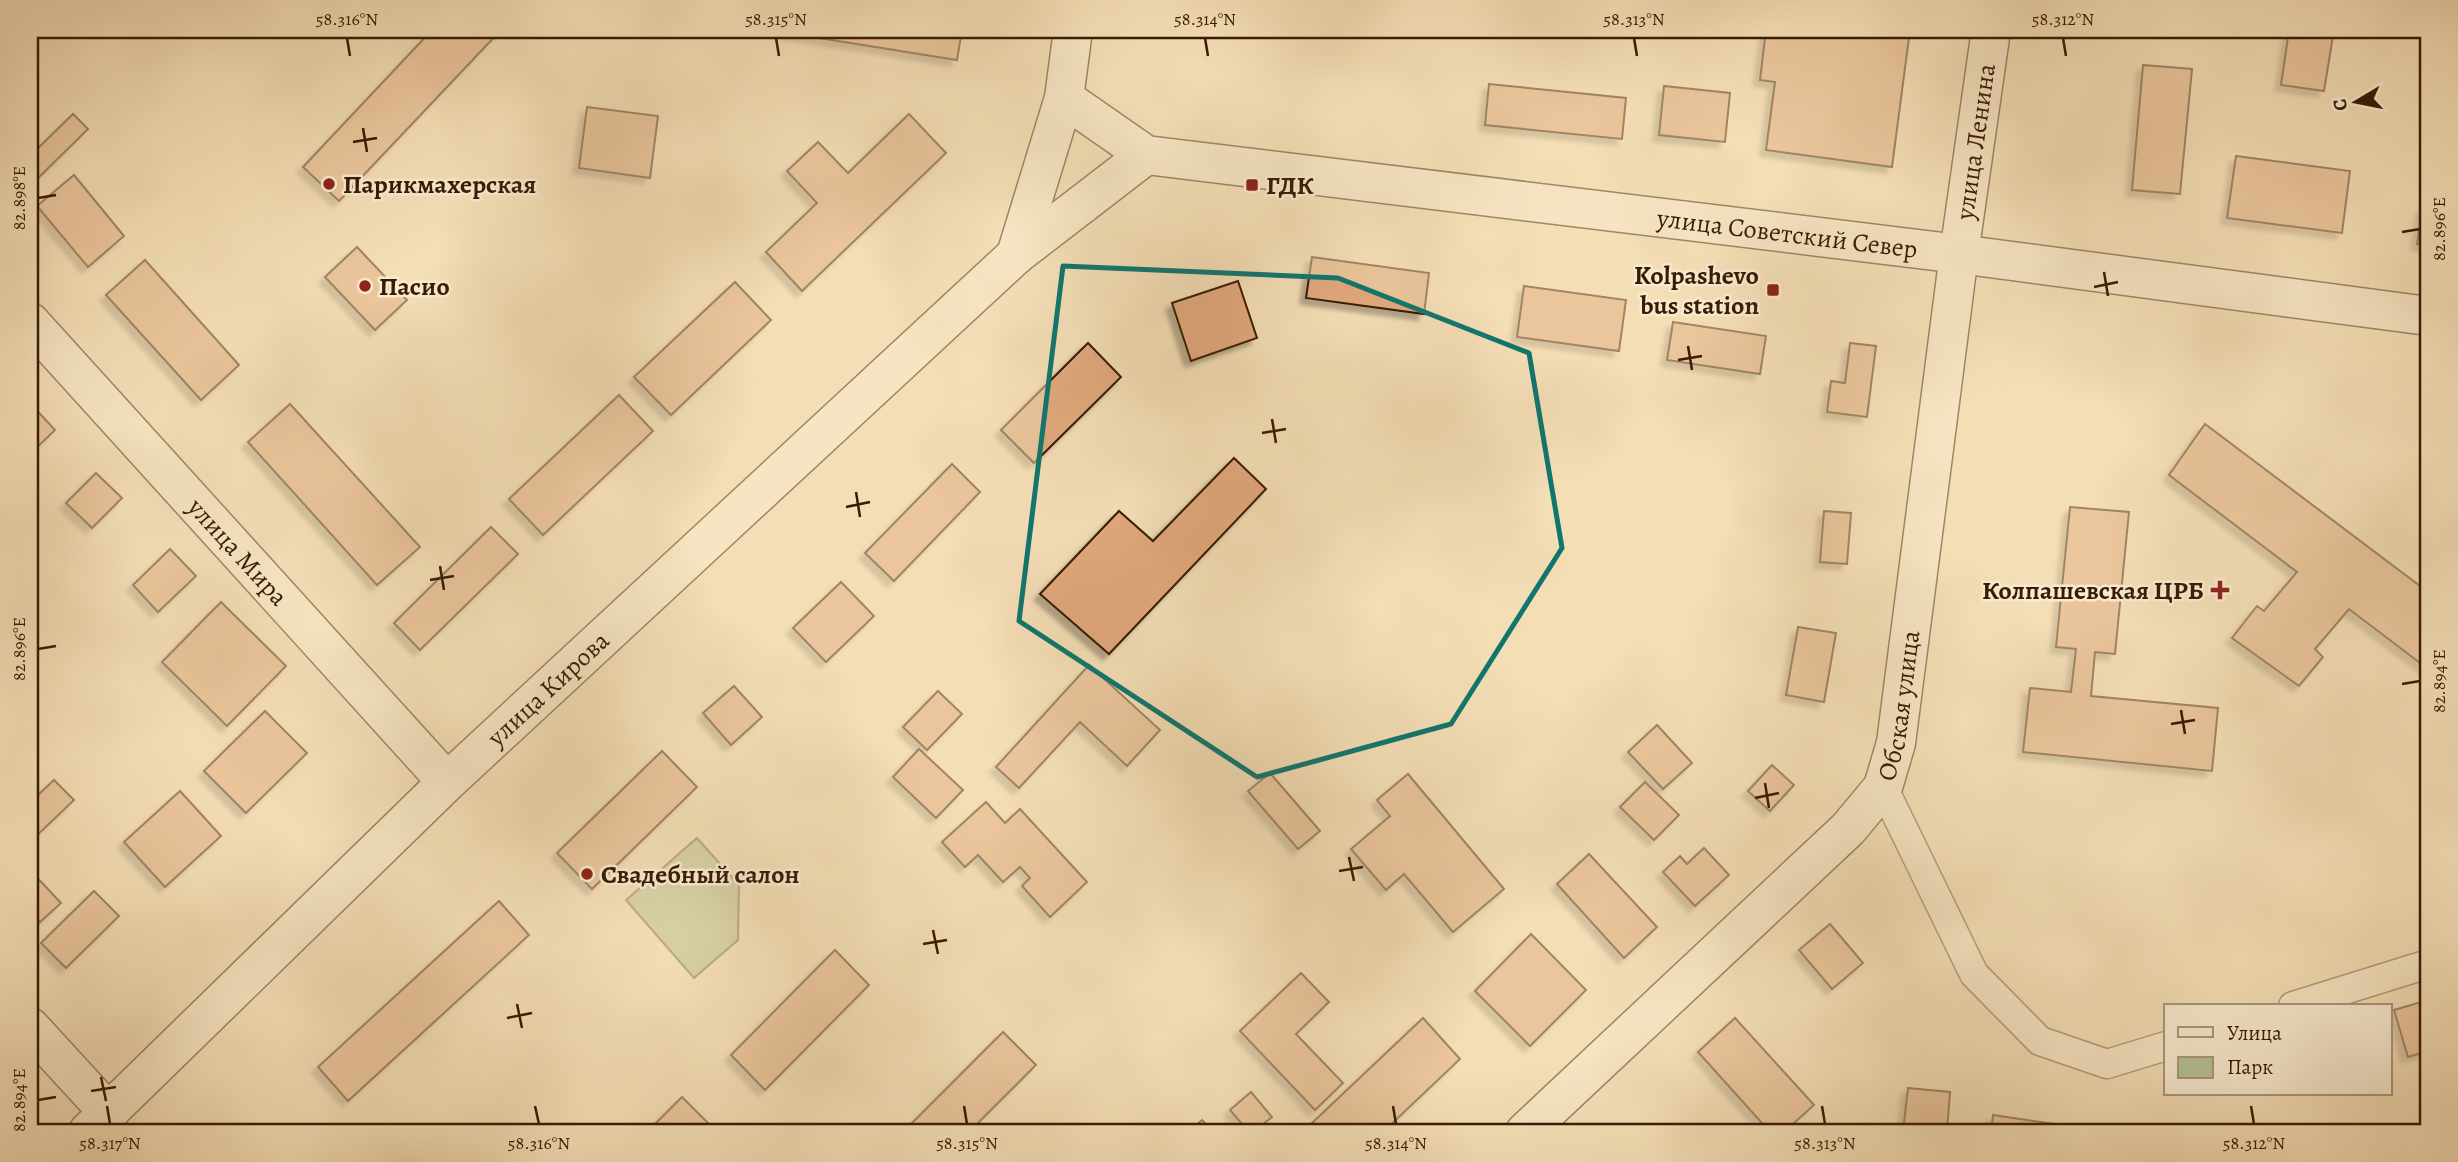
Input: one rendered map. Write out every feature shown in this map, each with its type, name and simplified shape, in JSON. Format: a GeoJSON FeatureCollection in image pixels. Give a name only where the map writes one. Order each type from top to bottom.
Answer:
{"type":"FeatureCollection","features":[{"type":"Feature","properties":{"kind":"street"},"geometry":{"type":"LineString","coordinates":[[1016,255],[1065,98],[1073,30]]}},
{"type":"Feature","properties":{"kind":"street","name":"улица Ленина"},"geometry":{"type":"LineString","coordinates":[[1959,254],[1991,30]]}},
{"type":"Feature","properties":{"kind":"street"},"geometry":{"type":"LineString","coordinates":[[1065,98],[1146,155]]}},
{"type":"Feature","properties":{"kind":"street","name":"улица Советский Север"},"geometry":{"type":"LineString","coordinates":[[1146,155],[1959,254],[2428,316]]}},
{"type":"Feature","properties":{"kind":"street","name":"улица Кирова"},"geometry":{"type":"LineString","coordinates":[[109,1123],[447,782],[1016,255],[1146,155]]}},
{"type":"Feature","properties":{"kind":"street","name":"Обская улица"},"geometry":{"type":"LineString","coordinates":[[1525,1132],[1848,829],[1882,787],[1896,743],[1959,254]]}},
{"type":"Feature","properties":{"kind":"street","name":"улица Мира"},"geometry":{"type":"LineString","coordinates":[[30,322],[447,782]]}},
{"type":"Feature","properties":{"kind":"street"},"geometry":{"type":"LineString","coordinates":[[1882,787],[1974,974],[2040,1041],[2107,1065],[2164,1047]]}},
{"type":"Feature","properties":{"kind":"street"},"geometry":{"type":"LineString","coordinates":[[2299,1004],[2428,964]]}},
{"type":"Feature","properties":{"kind":"street"},"geometry":{"type":"LineString","coordinates":[[30,1027],[109,1123]]}},
{"type":"Feature","properties":{"kind":"highlighted area"},"geometry":{"type":"Polygon","coordinates":[[[1063,266],[1338,278],[1529,353],[1562,548],[1451,724],[1257,777],[1019,621],[1063,266]]]}},
{"type":"Feature","properties":{"kind":"green space"},"geometry":{"type":"Polygon","coordinates":[[[697,838],[739,885],[738,940],[694,978],[626,900],[697,838]]]}},
{"type":"Feature","properties":{"kind":"building"},"geometry":{"type":"Polygon","coordinates":[[[432,30],[501,30],[339,201],[303,167],[432,30]]]}},
{"type":"Feature","properties":{"kind":"building"},"geometry":{"type":"Polygon","coordinates":[[[769,30],[962,30],[957,60],[769,30]]]}},
{"type":"Feature","properties":{"kind":"building"},"geometry":{"type":"Polygon","coordinates":[[[1766,30],[1910,30],[1892,167],[1766,150],[1775,82],[1760,80],[1766,30]]]}},
{"type":"Feature","properties":{"kind":"building"},"geometry":{"type":"Polygon","coordinates":[[[2289,30],[2334,30],[2324,91],[2281,85],[2289,30]]]}},
{"type":"Feature","properties":{"kind":"building"},"geometry":{"type":"Polygon","coordinates":[[[2143,65],[2192,69],[2180,194],[2132,190],[2143,65]]]}},
{"type":"Feature","properties":{"kind":"building"},"geometry":{"type":"Polygon","coordinates":[[[1489,84],[1626,98],[1622,139],[1485,125],[1489,84]]]}},
{"type":"Feature","properties":{"kind":"building"},"geometry":{"type":"Polygon","coordinates":[[[1664,86],[1730,93],[1725,142],[1659,135],[1664,86]]]}},
{"type":"Feature","properties":{"kind":"building"},"geometry":{"type":"Polygon","coordinates":[[[587,107],[658,116],[650,178],[579,168],[587,107]]]}},
{"type":"Feature","properties":{"kind":"building"},"geometry":{"type":"Polygon","coordinates":[[[73,114],[88,129],[30,186],[30,156],[73,114]]]}},
{"type":"Feature","properties":{"kind":"building"},"geometry":{"type":"Polygon","coordinates":[[[909,114],[946,153],[802,291],[766,252],[817,203],[787,171],[818,142],[848,173],[909,114]]]}},
{"type":"Feature","properties":{"kind":"building"},"geometry":{"type":"Polygon","coordinates":[[[2236,156],[2350,171],[2342,233],[2227,218],[2236,156]]]}},
{"type":"Feature","properties":{"kind":"building"},"geometry":{"type":"Polygon","coordinates":[[[74,175],[124,236],[88,267],[37,206],[74,175]]]}},
{"type":"Feature","properties":{"kind":"building"},"geometry":{"type":"Polygon","coordinates":[[[2423,206],[2428,207],[2428,246],[2417,244],[2423,206]]]}},
{"type":"Feature","properties":{"kind":"building"},"geometry":{"type":"Polygon","coordinates":[[[357,247],[407,300],[375,330],[325,277],[357,247]]]}},
{"type":"Feature","properties":{"kind":"building"},"geometry":{"type":"Polygon","coordinates":[[[1312,257],[1429,273],[1424,314],[1306,298],[1312,257]]]}},
{"type":"Feature","properties":{"kind":"building"},"geometry":{"type":"Polygon","coordinates":[[[145,260],[239,365],[201,400],[106,295],[145,260]]]}},
{"type":"Feature","properties":{"kind":"building"},"geometry":{"type":"Polygon","coordinates":[[[1238,281],[1257,338],[1191,361],[1172,303],[1238,281]]]}},
{"type":"Feature","properties":{"kind":"building"},"geometry":{"type":"Polygon","coordinates":[[[735,282],[771,320],[671,415],[634,377],[735,282]]]}},
{"type":"Feature","properties":{"kind":"building"},"geometry":{"type":"Polygon","coordinates":[[[1524,286],[1626,300],[1619,351],[1517,337],[1524,286]]]}},
{"type":"Feature","properties":{"kind":"building"},"geometry":{"type":"Polygon","coordinates":[[[1673,322],[1766,336],[1760,374],[1667,360],[1673,322]]]}},
{"type":"Feature","properties":{"kind":"building"},"geometry":{"type":"Polygon","coordinates":[[[1088,343],[1121,377],[1034,463],[1001,430],[1088,343]]]}},
{"type":"Feature","properties":{"kind":"building"},"geometry":{"type":"Polygon","coordinates":[[[1850,343],[1876,346],[1867,417],[1827,412],[1831,381],[1845,383],[1850,343]]]}},
{"type":"Feature","properties":{"kind":"building"},"geometry":{"type":"Polygon","coordinates":[[[619,395],[653,431],[543,535],[509,499],[619,395]]]}},
{"type":"Feature","properties":{"kind":"building"},"geometry":{"type":"Polygon","coordinates":[[[30,403],[55,430],[30,454],[30,403]]]}},
{"type":"Feature","properties":{"kind":"building"},"geometry":{"type":"Polygon","coordinates":[[[290,404],[420,547],[377,585],[248,442],[290,404]]]}},
{"type":"Feature","properties":{"kind":"building"},"geometry":{"type":"Polygon","coordinates":[[[2205,424],[2428,592],[2428,669],[2349,609],[2315,649],[2323,657],[2299,686],[2232,638],[2257,606],[2264,611],[2297,572],[2169,475],[2205,424]]]}},
{"type":"Feature","properties":{"kind":"building"},"geometry":{"type":"Polygon","coordinates":[[[1234,458],[1266,489],[1109,654],[1040,594],[1119,511],[1153,541],[1234,458]]]}},
{"type":"Feature","properties":{"kind":"building"},"geometry":{"type":"Polygon","coordinates":[[[952,464],[980,492],[894,581],[865,553],[952,464]]]}},
{"type":"Feature","properties":{"kind":"building"},"geometry":{"type":"Polygon","coordinates":[[[96,473],[122,498],[92,528],[66,503],[96,473]]]}},
{"type":"Feature","properties":{"kind":"building"},"geometry":{"type":"Polygon","coordinates":[[[2070,507],[2129,512],[2115,654],[2095,652],[2091,696],[2218,708],[2212,771],[2023,752],[2030,688],[2071,692],[2076,649],[2056,647],[2070,507]]]}},
{"type":"Feature","properties":{"kind":"building"},"geometry":{"type":"Polygon","coordinates":[[[1824,511],[1851,513],[1847,564],[1820,562],[1824,511]]]}},
{"type":"Feature","properties":{"kind":"building"},"geometry":{"type":"Polygon","coordinates":[[[491,527],[518,554],[420,650],[394,623],[491,527]]]}},
{"type":"Feature","properties":{"kind":"building"},"geometry":{"type":"Polygon","coordinates":[[[170,549],[196,576],[158,612],[133,585],[170,549]]]}},
{"type":"Feature","properties":{"kind":"building"},"geometry":{"type":"Polygon","coordinates":[[[841,582],[874,616],[826,662],[793,628],[841,582]]]}},
{"type":"Feature","properties":{"kind":"building"},"geometry":{"type":"Polygon","coordinates":[[[221,602],[286,666],[227,726],[162,662],[221,602]]]}},
{"type":"Feature","properties":{"kind":"building"},"geometry":{"type":"Polygon","coordinates":[[[1798,627],[1836,633],[1824,702],[1786,695],[1798,627]]]}},
{"type":"Feature","properties":{"kind":"building"},"geometry":{"type":"Polygon","coordinates":[[[1089,665],[1160,730],[1127,766],[1080,722],[1019,788],[996,767],[1089,665]]]}},
{"type":"Feature","properties":{"kind":"building"},"geometry":{"type":"Polygon","coordinates":[[[734,686],[762,717],[731,745],[703,713],[734,686]]]}},
{"type":"Feature","properties":{"kind":"building"},"geometry":{"type":"Polygon","coordinates":[[[938,691],[962,714],[927,750],[903,727],[938,691]]]}},
{"type":"Feature","properties":{"kind":"building"},"geometry":{"type":"Polygon","coordinates":[[[265,711],[307,753],[246,813],[204,771],[265,711]]]}},
{"type":"Feature","properties":{"kind":"building"},"geometry":{"type":"Polygon","coordinates":[[[1657,725],[1692,763],[1663,789],[1628,752],[1657,725]]]}},
{"type":"Feature","properties":{"kind":"building"},"geometry":{"type":"Polygon","coordinates":[[[919,749],[963,790],[936,818],[893,777],[919,749]]]}},
{"type":"Feature","properties":{"kind":"building"},"geometry":{"type":"Polygon","coordinates":[[[662,751],[697,787],[592,889],[557,853],[662,751]]]}},
{"type":"Feature","properties":{"kind":"building"},"geometry":{"type":"Polygon","coordinates":[[[1772,765],[1794,785],[1770,811],[1748,791],[1772,765]]]}},
{"type":"Feature","properties":{"kind":"building"},"geometry":{"type":"Polygon","coordinates":[[[1270,773],[1320,831],[1298,849],[1248,791],[1270,773]]]}},
{"type":"Feature","properties":{"kind":"building"},"geometry":{"type":"Polygon","coordinates":[[[1408,774],[1504,889],[1453,932],[1404,874],[1386,890],[1351,849],[1390,816],[1377,800],[1408,774]]]}},
{"type":"Feature","properties":{"kind":"building"},"geometry":{"type":"Polygon","coordinates":[[[54,780],[74,800],[30,842],[30,790],[36,797],[54,780]]]}},
{"type":"Feature","properties":{"kind":"building"},"geometry":{"type":"Polygon","coordinates":[[[1645,782],[1679,815],[1654,840],[1620,807],[1645,782]]]}},
{"type":"Feature","properties":{"kind":"building"},"geometry":{"type":"Polygon","coordinates":[[[180,791],[221,836],[165,887],[124,842],[180,791]]]}},
{"type":"Feature","properties":{"kind":"building"},"geometry":{"type":"Polygon","coordinates":[[[986,802],[1005,823],[1020,809],[1087,882],[1050,917],[1022,886],[1030,878],[1020,867],[1003,882],[978,855],[965,867],[942,842],[986,802]]]}},
{"type":"Feature","properties":{"kind":"building"},"geometry":{"type":"Polygon","coordinates":[[[1704,848],[1729,875],[1695,906],[1663,872],[1680,856],[1687,864],[1704,848]]]}},
{"type":"Feature","properties":{"kind":"building"},"geometry":{"type":"Polygon","coordinates":[[[1589,854],[1657,927],[1624,958],[1557,884],[1589,854]]]}},
{"type":"Feature","properties":{"kind":"building"},"geometry":{"type":"Polygon","coordinates":[[[30,870],[61,903],[40,922],[30,912],[30,870]]]}},
{"type":"Feature","properties":{"kind":"building"},"geometry":{"type":"Polygon","coordinates":[[[94,891],[119,916],[66,968],[41,943],[94,891]]]}},
{"type":"Feature","properties":{"kind":"building"},"geometry":{"type":"Polygon","coordinates":[[[499,901],[529,935],[348,1101],[318,1067],[499,901]]]}},
{"type":"Feature","properties":{"kind":"building"},"geometry":{"type":"Polygon","coordinates":[[[1830,924],[1863,963],[1832,989],[1799,950],[1830,924]]]}},
{"type":"Feature","properties":{"kind":"building"},"geometry":{"type":"Polygon","coordinates":[[[1531,934],[1586,990],[1530,1046],[1475,991],[1531,934]]]}},
{"type":"Feature","properties":{"kind":"building"},"geometry":{"type":"Polygon","coordinates":[[[835,950],[869,985],[765,1090],[731,1055],[835,950]]]}},
{"type":"Feature","properties":{"kind":"building"},"geometry":{"type":"Polygon","coordinates":[[[1301,973],[1329,1002],[1296,1034],[1343,1083],[1315,1110],[1240,1031],[1301,973]]]}},
{"type":"Feature","properties":{"kind":"building"},"geometry":{"type":"Polygon","coordinates":[[[2428,1000],[2428,1051],[2408,1057],[2394,1010],[2428,1000]]]}},
{"type":"Feature","properties":{"kind":"building"},"geometry":{"type":"Polygon","coordinates":[[[1423,1018],[1460,1059],[1383,1132],[1320,1132],[1311,1124],[1423,1018]]]}},
{"type":"Feature","properties":{"kind":"building"},"geometry":{"type":"Polygon","coordinates":[[[1735,1018],[1814,1105],[1784,1132],[1770,1132],[1698,1052],[1735,1018]]]}},
{"type":"Feature","properties":{"kind":"building"},"geometry":{"type":"Polygon","coordinates":[[[1003,1032],[1036,1065],[969,1132],[903,1132],[1003,1032]]]}},
{"type":"Feature","properties":{"kind":"building"},"geometry":{"type":"Polygon","coordinates":[[[1908,1088],[1950,1092],[1947,1132],[1903,1132],[1908,1088]]]}},
{"type":"Feature","properties":{"kind":"building"},"geometry":{"type":"Polygon","coordinates":[[[1251,1092],[1272,1117],[1253,1132],[1249,1132],[1230,1110],[1251,1092]]]}},
{"type":"Feature","properties":{"kind":"building"},"geometry":{"type":"Polygon","coordinates":[[[682,1097],[717,1132],[647,1132],[682,1097]]]}},
{"type":"Feature","properties":{"kind":"building"},"geometry":{"type":"Polygon","coordinates":[[[1993,1115],[2102,1131],[2102,1132],[1991,1132],[1993,1115]]]}},
{"type":"Feature","properties":{"kind":"building"},"geometry":{"type":"Polygon","coordinates":[[[1202,1120],[1213,1132],[1187,1132],[1202,1120]]]}},
{"type":"Feature","properties":{"kind":"place","name":"Парикмахерская"},"geometry":{"type":"Point","coordinates":[329,184]}},
{"type":"Feature","properties":{"kind":"place","name":"ГДК"},"geometry":{"type":"Point","coordinates":[1252,185]}},
{"type":"Feature","properties":{"kind":"place","name":"Пасио"},"geometry":{"type":"Point","coordinates":[365,286]}},
{"type":"Feature","properties":{"kind":"place","name":"Kolpashevo bus station"},"geometry":{"type":"Point","coordinates":[1773,290]}},
{"type":"Feature","properties":{"kind":"place","name":"Колпашевская ЦРБ"},"geometry":{"type":"Point","coordinates":[2220,590]}},
{"type":"Feature","properties":{"kind":"place","name":"Свадебный салон"},"geometry":{"type":"Point","coordinates":[587,874]}}]}
